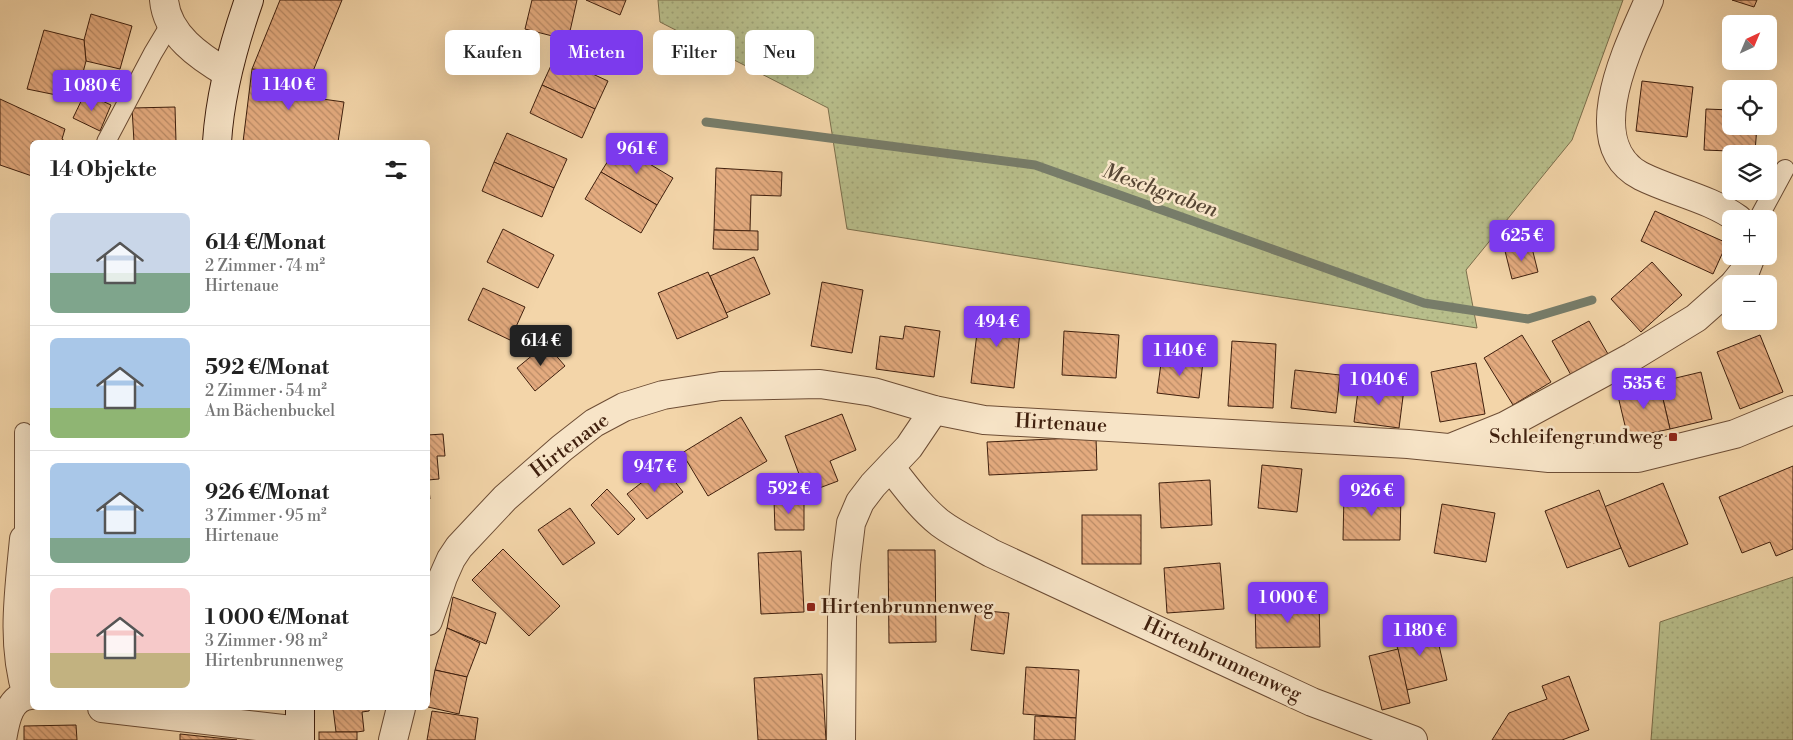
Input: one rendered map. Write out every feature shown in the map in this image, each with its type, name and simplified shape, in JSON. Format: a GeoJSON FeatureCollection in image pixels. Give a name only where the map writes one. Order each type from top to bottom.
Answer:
{"type":"FeatureCollection","features":[{"type":"Feature","properties":{"kind":"street"},"geometry":{"type":"LineString","coordinates":[[217,140],[227,73],[248,0]]}},
{"type":"Feature","properties":{"kind":"street"},"geometry":{"type":"LineString","coordinates":[[1649,0],[1629,45],[1611,107],[1611,129],[1614,146],[1626,163],[1640,175],[1712,203],[1723,210]]}},
{"type":"Feature","properties":{"kind":"street"},"geometry":{"type":"LineString","coordinates":[[167,12],[192,50],[227,73]]}},
{"type":"Feature","properties":{"kind":"street"},"geometry":{"type":"LineString","coordinates":[[1450,448],[1505,426],[1632,357],[1696,318],[1722,295]]}},
{"type":"Feature","properties":{"kind":"street","name":"Hirtenaue"},"geometry":{"type":"LineString","coordinates":[[430,614],[443,576],[459,547],[505,498],[594,422],[624,407],[663,395],[721,386],[820,384],[873,392],[934,410],[984,420],[1268,435],[1450,448],[1549,458],[1638,458],[1736,434],[1793,410]]}},
{"type":"Feature","properties":{"kind":"street"},"geometry":{"type":"LineString","coordinates":[[841,740],[842,618],[851,523],[860,502],[873,485],[910,446],[934,410]]}},
{"type":"Feature","properties":{"kind":"street","name":"Hirtenbrunnenweg"},"geometry":{"type":"LineString","coordinates":[[891,468],[938,522],[955,534],[991,553],[1312,702],[1413,740]]}},
{"type":"Feature","properties":{"kind":"street"},"geometry":{"type":"LineString","coordinates":[[2,740],[10,709],[17,701],[30,695],[18,657],[18,598],[24,539]]}},
{"type":"Feature","properties":{"kind":"street"},"geometry":{"type":"LineString","coordinates":[[124,710],[300,726]]}},
{"type":"Feature","properties":{"kind":"street"},"geometry":{"type":"LineString","coordinates":[[394,740],[401,710]]}},
{"type":"Feature","properties":{"kind":"lane"},"geometry":{"type":"LineString","coordinates":[[107,140],[153,53],[167,12]]}},
{"type":"Feature","properties":{"kind":"lane"},"geometry":{"type":"LineString","coordinates":[[1763,210],[1785,169]]}},
{"type":"Feature","properties":{"kind":"lane"},"geometry":{"type":"LineString","coordinates":[[24,432],[24,539]]}},
{"type":"Feature","properties":{"kind":"green space"},"geometry":{"type":"Polygon","coordinates":[[[658,0],[1623,0],[1572,140],[1466,270],[1477,328],[847,229],[828,108],[764,75],[814,75],[814,30],[745,30],[745,66],[735,60],[735,30],[676,30],[660,22],[658,0]]]}},
{"type":"Feature","properties":{"kind":"green space"},"geometry":{"type":"Polygon","coordinates":[[[1793,577],[1793,740],[1651,740],[1660,622],[1793,577]]]}},
{"type":"Feature","properties":{"kind":"building"},"geometry":{"type":"Polygon","coordinates":[[[280,0],[342,0],[311,76],[252,69],[280,0]]]}},
{"type":"Feature","properties":{"kind":"building"},"geometry":{"type":"Polygon","coordinates":[[[532,0],[577,0],[570,30],[550,30],[550,35],[540,33],[540,30],[525,29],[532,0]]]}},
{"type":"Feature","properties":{"kind":"building"},"geometry":{"type":"Polygon","coordinates":[[[586,0],[626,0],[620,15],[586,0]]]}},
{"type":"Feature","properties":{"kind":"building"},"geometry":{"type":"Polygon","coordinates":[[[1732,0],[1757,0],[1754,7],[1732,0]]]}},
{"type":"Feature","properties":{"kind":"building"},"geometry":{"type":"Polygon","coordinates":[[[91,14],[132,26],[120,69],[86,61],[84,40],[91,14]]]}},
{"type":"Feature","properties":{"kind":"building"},"geometry":{"type":"Polygon","coordinates":[[[44,30],[84,40],[86,61],[76,99],[27,89],[44,30]]]}},
{"type":"Feature","properties":{"kind":"building"},"geometry":{"type":"Polygon","coordinates":[[[550,68],[550,75],[595,75],[608,81],[595,109],[542,85],[550,68]]]}},
{"type":"Feature","properties":{"kind":"building"},"geometry":{"type":"Polygon","coordinates":[[[252,69],[311,76],[308,97],[344,102],[338,140],[243,140],[252,69]]]}},
{"type":"Feature","properties":{"kind":"building"},"geometry":{"type":"Polygon","coordinates":[[[1642,81],[1693,87],[1687,137],[1636,131],[1642,81]]]}},
{"type":"Feature","properties":{"kind":"building"},"geometry":{"type":"Polygon","coordinates":[[[542,85],[595,109],[582,138],[530,113],[542,85]]]}},
{"type":"Feature","properties":{"kind":"building"},"geometry":{"type":"Polygon","coordinates":[[[85,93],[111,105],[100,131],[73,118],[85,93]]]}},
{"type":"Feature","properties":{"kind":"building"},"geometry":{"type":"Polygon","coordinates":[[[0,99],[65,129],[63,140],[30,140],[30,175],[0,165],[0,99]]]}},
{"type":"Feature","properties":{"kind":"building"},"geometry":{"type":"Polygon","coordinates":[[[175,107],[176,140],[134,140],[132,108],[175,107]]]}},
{"type":"Feature","properties":{"kind":"building"},"geometry":{"type":"Polygon","coordinates":[[[1706,109],[1722,110],[1722,135],[1756,135],[1756,145],[1722,145],[1722,151],[1704,150],[1706,109]]]}},
{"type":"Feature","properties":{"kind":"building"},"geometry":{"type":"Polygon","coordinates":[[[507,133],[567,159],[554,188],[494,162],[507,133]]]}},
{"type":"Feature","properties":{"kind":"building"},"geometry":{"type":"Polygon","coordinates":[[[618,145],[673,178],[657,205],[601,172],[618,145]]]}},
{"type":"Feature","properties":{"kind":"building"},"geometry":{"type":"Polygon","coordinates":[[[494,162],[554,188],[542,217],[482,191],[494,162]]]}},
{"type":"Feature","properties":{"kind":"building"},"geometry":{"type":"Polygon","coordinates":[[[716,168],[782,172],[781,196],[751,195],[750,231],[714,230],[716,168]]]}},
{"type":"Feature","properties":{"kind":"building"},"geometry":{"type":"Polygon","coordinates":[[[601,172],[657,205],[641,233],[585,199],[601,172]]]}},
{"type":"Feature","properties":{"kind":"building"},"geometry":{"type":"Polygon","coordinates":[[[1655,211],[1722,241],[1722,254],[1713,274],[1641,241],[1655,211]]]}},
{"type":"Feature","properties":{"kind":"building"},"geometry":{"type":"Polygon","coordinates":[[[503,229],[554,255],[538,288],[487,262],[503,229]]]}},
{"type":"Feature","properties":{"kind":"building"},"geometry":{"type":"Polygon","coordinates":[[[714,230],[758,231],[758,250],[713,249],[714,230]]]}},
{"type":"Feature","properties":{"kind":"building"},"geometry":{"type":"Polygon","coordinates":[[[1531,244],[1538,272],[1512,279],[1505,251],[1531,244]]]}},
{"type":"Feature","properties":{"kind":"building"},"geometry":{"type":"Polygon","coordinates":[[[754,257],[770,294],[726,313],[710,276],[754,257]]]}},
{"type":"Feature","properties":{"kind":"building"},"geometry":{"type":"Polygon","coordinates":[[[1652,262],[1682,295],[1641,332],[1611,299],[1652,262]]]}},
{"type":"Feature","properties":{"kind":"building"},"geometry":{"type":"Polygon","coordinates":[[[708,272],[728,317],[677,339],[658,293],[708,272]]]}},
{"type":"Feature","properties":{"kind":"building"},"geometry":{"type":"Polygon","coordinates":[[[822,282],[863,290],[852,353],[811,346],[822,282]]]}},
{"type":"Feature","properties":{"kind":"building"},"geometry":{"type":"Polygon","coordinates":[[[483,288],[525,307],[510,340],[468,320],[483,288]]]}},
{"type":"Feature","properties":{"kind":"building"},"geometry":{"type":"Polygon","coordinates":[[[980,308],[1022,313],[1014,388],[971,383],[980,308]]]}},
{"type":"Feature","properties":{"kind":"building"},"geometry":{"type":"Polygon","coordinates":[[[1589,321],[1608,354],[1571,375],[1552,341],[1589,321]]]}},
{"type":"Feature","properties":{"kind":"building"},"geometry":{"type":"Polygon","coordinates":[[[905,326],[940,331],[934,377],[876,369],[880,336],[903,339],[905,326]]]}},
{"type":"Feature","properties":{"kind":"building"},"geometry":{"type":"Polygon","coordinates":[[[1064,331],[1119,335],[1116,378],[1062,375],[1064,331]]]}},
{"type":"Feature","properties":{"kind":"building"},"geometry":{"type":"Polygon","coordinates":[[[1522,335],[1551,382],[1513,405],[1484,358],[1522,335]]]}},
{"type":"Feature","properties":{"kind":"building"},"geometry":{"type":"Polygon","coordinates":[[[1760,335],[1783,392],[1740,409],[1717,352],[1760,335]]]}},
{"type":"Feature","properties":{"kind":"building"},"geometry":{"type":"Polygon","coordinates":[[[1232,341],[1276,344],[1273,408],[1228,406],[1232,341]]]}},
{"type":"Feature","properties":{"kind":"building"},"geometry":{"type":"Polygon","coordinates":[[[546,344],[565,366],[535,391],[517,368],[546,344]]]}},
{"type":"Feature","properties":{"kind":"building"},"geometry":{"type":"Polygon","coordinates":[[[1162,356],[1203,361],[1199,398],[1157,393],[1162,356]]]}},
{"type":"Feature","properties":{"kind":"building"},"geometry":{"type":"Polygon","coordinates":[[[1476,363],[1485,414],[1440,422],[1431,372],[1476,363]]]}},
{"type":"Feature","properties":{"kind":"building"},"geometry":{"type":"Polygon","coordinates":[[[1295,370],[1340,375],[1336,413],[1291,408],[1295,370]]]}},
{"type":"Feature","properties":{"kind":"building"},"geometry":{"type":"Polygon","coordinates":[[[1701,372],[1712,419],[1670,429],[1659,382],[1701,372]]]}},
{"type":"Feature","properties":{"kind":"building"},"geometry":{"type":"Polygon","coordinates":[[[1659,382],[1670,429],[1628,438],[1617,392],[1659,382]]]}},
{"type":"Feature","properties":{"kind":"building"},"geometry":{"type":"Polygon","coordinates":[[[1359,383],[1404,389],[1399,428],[1354,422],[1359,383]]]}},
{"type":"Feature","properties":{"kind":"building"},"geometry":{"type":"Polygon","coordinates":[[[842,414],[856,450],[830,461],[838,481],[806,493],[785,436],[842,414]]]}},
{"type":"Feature","properties":{"kind":"building"},"geometry":{"type":"Polygon","coordinates":[[[741,417],[767,461],[708,496],[682,453],[741,417]]]}},
{"type":"Feature","properties":{"kind":"building"},"geometry":{"type":"Polygon","coordinates":[[[443,434],[445,456],[437,456],[439,479],[430,480],[430,435],[443,434]]]}},
{"type":"Feature","properties":{"kind":"building"},"geometry":{"type":"Polygon","coordinates":[[[1096,437],[1097,470],[989,475],[987,442],[1096,437]]]}},
{"type":"Feature","properties":{"kind":"building"},"geometry":{"type":"Polygon","coordinates":[[[1262,465],[1302,469],[1297,512],[1258,508],[1262,465]]]}},
{"type":"Feature","properties":{"kind":"building"},"geometry":{"type":"Polygon","coordinates":[[[663,466],[683,492],[647,519],[627,494],[663,466]]]}},
{"type":"Feature","properties":{"kind":"building"},"geometry":{"type":"Polygon","coordinates":[[[1793,466],[1793,549],[1776,556],[1770,542],[1742,553],[1719,497],[1793,466]]]}},
{"type":"Feature","properties":{"kind":"building"},"geometry":{"type":"Polygon","coordinates":[[[1210,480],[1212,525],[1161,528],[1159,483],[1210,480]]]}},
{"type":"Feature","properties":{"kind":"building"},"geometry":{"type":"Polygon","coordinates":[[[1663,483],[1688,544],[1629,567],[1604,507],[1663,483]]]}},
{"type":"Feature","properties":{"kind":"building"},"geometry":{"type":"Polygon","coordinates":[[[607,489],[635,519],[618,535],[591,505],[607,489]]]}},
{"type":"Feature","properties":{"kind":"building"},"geometry":{"type":"Polygon","coordinates":[[[1599,490],[1621,548],[1567,568],[1545,511],[1599,490]]]}},
{"type":"Feature","properties":{"kind":"building"},"geometry":{"type":"Polygon","coordinates":[[[1344,494],[1401,495],[1400,540],[1343,540],[1344,494]]]}},
{"type":"Feature","properties":{"kind":"building"},"geometry":{"type":"Polygon","coordinates":[[[774,500],[804,500],[804,530],[775,530],[774,500]]]}},
{"type":"Feature","properties":{"kind":"building"},"geometry":{"type":"Polygon","coordinates":[[[1442,504],[1495,513],[1486,562],[1434,553],[1442,504]]]}},
{"type":"Feature","properties":{"kind":"building"},"geometry":{"type":"Polygon","coordinates":[[[570,508],[595,543],[563,565],[538,530],[570,508]]]}},
{"type":"Feature","properties":{"kind":"building"},"geometry":{"type":"Polygon","coordinates":[[[1082,515],[1141,515],[1141,564],[1082,564],[1082,515]]]}},
{"type":"Feature","properties":{"kind":"building"},"geometry":{"type":"Polygon","coordinates":[[[503,549],[560,606],[529,636],[472,580],[503,549]]]}},
{"type":"Feature","properties":{"kind":"building"},"geometry":{"type":"Polygon","coordinates":[[[888,550],[935,550],[936,642],[889,643],[888,550]]]}},
{"type":"Feature","properties":{"kind":"building"},"geometry":{"type":"Polygon","coordinates":[[[801,551],[804,612],[761,614],[758,553],[801,551]]]}},
{"type":"Feature","properties":{"kind":"building"},"geometry":{"type":"Polygon","coordinates":[[[1220,563],[1224,609],[1167,613],[1164,568],[1220,563]]]}},
{"type":"Feature","properties":{"kind":"building"},"geometry":{"type":"Polygon","coordinates":[[[453,597],[496,613],[486,644],[447,628],[453,597]]]}},
{"type":"Feature","properties":{"kind":"building"},"geometry":{"type":"Polygon","coordinates":[[[1319,600],[1320,647],[1256,648],[1255,601],[1319,600]]]}},
{"type":"Feature","properties":{"kind":"building"},"geometry":{"type":"Polygon","coordinates":[[[976,610],[1009,613],[1004,654],[971,650],[976,610]]]}},
{"type":"Feature","properties":{"kind":"building"},"geometry":{"type":"Polygon","coordinates":[[[1434,624],[1447,680],[1407,690],[1394,633],[1434,624]]]}},
{"type":"Feature","properties":{"kind":"building"},"geometry":{"type":"Polygon","coordinates":[[[447,628],[480,643],[467,677],[435,670],[447,628]]]}},
{"type":"Feature","properties":{"kind":"building"},"geometry":{"type":"Polygon","coordinates":[[[1398,649],[1410,703],[1382,710],[1369,656],[1398,649]]]}},
{"type":"Feature","properties":{"kind":"building"},"geometry":{"type":"Polygon","coordinates":[[[1026,667],[1079,670],[1076,718],[1023,714],[1026,667]]]}},
{"type":"Feature","properties":{"kind":"building"},"geometry":{"type":"Polygon","coordinates":[[[435,670],[467,677],[459,714],[430,707],[435,670]]]}},
{"type":"Feature","properties":{"kind":"building"},"geometry":{"type":"Polygon","coordinates":[[[822,674],[826,740],[758,740],[754,678],[822,674]]]}},
{"type":"Feature","properties":{"kind":"building"},"geometry":{"type":"Polygon","coordinates":[[[1569,676],[1589,730],[1562,740],[1492,740],[1509,713],[1547,699],[1542,686],[1569,676]]]}},
{"type":"Feature","properties":{"kind":"building"},"geometry":{"type":"Polygon","coordinates":[[[333,710],[369,710],[362,712],[364,731],[336,732],[333,710]]]}},
{"type":"Feature","properties":{"kind":"building"},"geometry":{"type":"Polygon","coordinates":[[[432,711],[478,718],[475,740],[427,740],[432,711]]]}},
{"type":"Feature","properties":{"kind":"building"},"geometry":{"type":"Polygon","coordinates":[[[1035,716],[1076,718],[1075,740],[1034,740],[1035,716]]]}},
{"type":"Feature","properties":{"kind":"building"},"geometry":{"type":"Polygon","coordinates":[[[76,725],[77,740],[24,740],[24,726],[76,725]]]}},
{"type":"Feature","properties":{"kind":"building"},"geometry":{"type":"Polygon","coordinates":[[[319,732],[357,732],[357,740],[319,740],[319,732]]]}},
{"type":"Feature","properties":{"kind":"building"},"geometry":{"type":"Polygon","coordinates":[[[180,734],[237,740],[180,740],[180,734]]]}},
{"type":"Feature","properties":{"kind":"waterway","name":"Meschgraben"},"geometry":{"type":"LineString","coordinates":[[706,122],[1035,165],[1424,303],[1528,319],[1592,300]]}},
{"type":"Feature","properties":{"kind":"place","name":"Schleifengrundweg"},"geometry":{"type":"Point","coordinates":[1673,437]}},
{"type":"Feature","properties":{"kind":"place","name":"Hirtenbrunnenweg"},"geometry":{"type":"Point","coordinates":[811,607]}}]}
